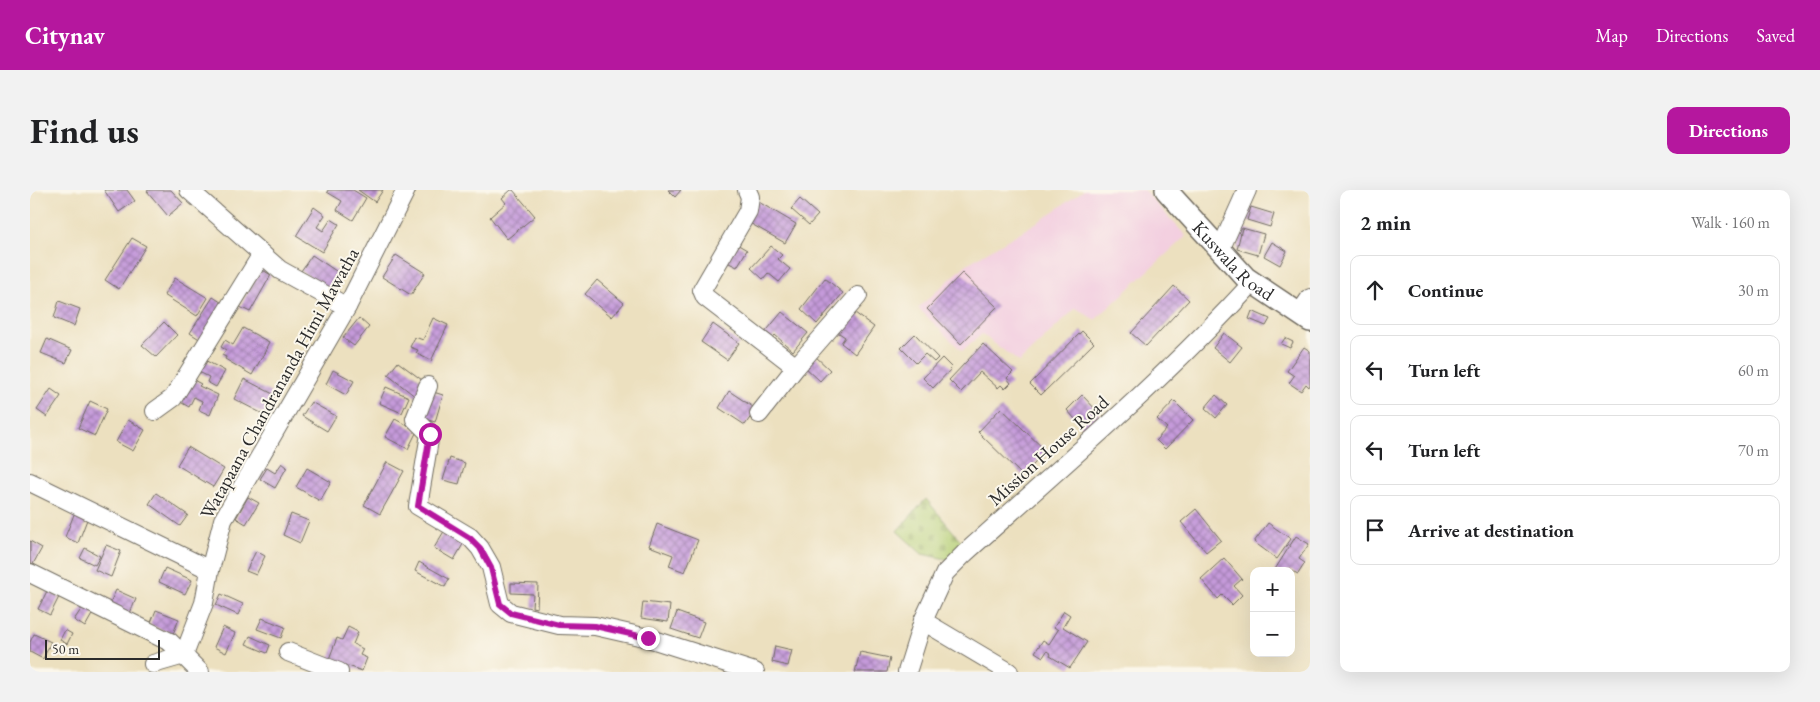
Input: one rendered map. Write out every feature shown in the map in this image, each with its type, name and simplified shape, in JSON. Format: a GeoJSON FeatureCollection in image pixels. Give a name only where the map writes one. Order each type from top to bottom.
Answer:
{"type":"FeatureCollection","features":[{"type":"Feature","properties":{"kind":"street"},"geometry":{"type":"LineString","coordinates":[[189,190],[280,270],[347,307]]}},
{"type":"Feature","properties":{"kind":"street","name":"Watapaana Chandrananda Himi Mawatha"},"geometry":{"type":"LineString","coordinates":[[184,655],[204,603],[210,570],[224,520],[347,307],[406,190]]}},
{"type":"Feature","properties":{"kind":"street"},"geometry":{"type":"LineString","coordinates":[[747,190],[750,196],[748,211],[702,290],[705,297],[796,367]]}},
{"type":"Feature","properties":{"kind":"street","name":"Kuswala Road"},"geometry":{"type":"LineString","coordinates":[[1166,190],[1246,278],[1306,311]]}},
{"type":"Feature","properties":{"kind":"street"},"geometry":{"type":"LineString","coordinates":[[1220,250],[1247,190]]}},
{"type":"Feature","properties":{"kind":"street"},"geometry":{"type":"LineString","coordinates":[[155,411],[173,398],[262,254]]}},
{"type":"Feature","properties":{"kind":"street","name":"Mission House Road"},"geometry":{"type":"LineString","coordinates":[[907,672],[923,621],[946,573],[964,554],[1126,410],[1224,314],[1253,282]]}},
{"type":"Feature","properties":{"kind":"street"},"geometry":{"type":"LineString","coordinates":[[759,414],[796,367],[858,296]]}},
{"type":"Feature","properties":{"kind":"street"},"geometry":{"type":"LineString","coordinates":[[428,386],[415,419],[430,434],[418,506],[470,538],[480,548],[491,568],[500,604],[511,613],[559,625],[595,626],[648,638],[755,672]]}},
{"type":"Feature","properties":{"kind":"street"},"geometry":{"type":"LineString","coordinates":[[30,482],[210,570]]}},
{"type":"Feature","properties":{"kind":"street"},"geometry":{"type":"LineString","coordinates":[[30,573],[170,642],[200,672]]}},
{"type":"Feature","properties":{"kind":"street"},"geometry":{"type":"LineString","coordinates":[[923,621],[1009,672]]}},
{"type":"Feature","properties":{"kind":"street"},"geometry":{"type":"LineString","coordinates":[[288,652],[339,672]]}},
{"type":"Feature","properties":{"kind":"street"},"geometry":{"type":"LineString","coordinates":[[153,664],[184,655]]}},
{"type":"Feature","properties":{"kind":"shaded area"},"geometry":{"type":"Polygon","coordinates":[[[1084,190],[1144,190],[1186,236],[1095,320],[1076,308],[1019,362],[982,334],[962,351],[918,308],[967,264],[1046,217],[1084,190]]]}},
{"type":"Feature","properties":{"kind":"green space"},"geometry":{"type":"Polygon","coordinates":[[[926,499],[966,547],[951,560],[922,554],[897,531],[926,499]]]}},
{"type":"Feature","properties":{"kind":"building"},"geometry":{"type":"Polygon","coordinates":[[[104,190],[127,190],[135,201],[119,212],[104,190]]]}},
{"type":"Feature","properties":{"kind":"building"},"geometry":{"type":"Polygon","coordinates":[[[171,190],[183,203],[168,216],[147,191],[171,190]]]}},
{"type":"Feature","properties":{"kind":"building"},"geometry":{"type":"Polygon","coordinates":[[[328,190],[353,190],[366,198],[353,220],[337,210],[342,201],[327,192],[328,190]]]}},
{"type":"Feature","properties":{"kind":"building"},"geometry":{"type":"Polygon","coordinates":[[[358,190],[383,190],[375,202],[358,190]]]}},
{"type":"Feature","properties":{"kind":"building"},"geometry":{"type":"Polygon","coordinates":[[[511,190],[535,216],[507,239],[490,217],[506,203],[502,198],[511,190]]]}},
{"type":"Feature","properties":{"kind":"building"},"geometry":{"type":"Polygon","coordinates":[[[668,190],[681,190],[675,197],[668,190]]]}},
{"type":"Feature","properties":{"kind":"building"},"geometry":{"type":"Polygon","coordinates":[[[800,199],[818,215],[809,225],[791,209],[800,199]]]}},
{"type":"Feature","properties":{"kind":"building"},"geometry":{"type":"Polygon","coordinates":[[[757,201],[796,224],[785,243],[746,221],[757,201]]]}},
{"type":"Feature","properties":{"kind":"building"},"geometry":{"type":"Polygon","coordinates":[[[314,207],[325,215],[317,227],[323,231],[331,219],[339,224],[322,252],[296,236],[314,207]]]}},
{"type":"Feature","properties":{"kind":"building"},"geometry":{"type":"Polygon","coordinates":[[[1251,207],[1274,214],[1270,227],[1247,220],[1251,207]]]}},
{"type":"Feature","properties":{"kind":"building"},"geometry":{"type":"Polygon","coordinates":[[[1242,228],[1264,234],[1258,255],[1237,249],[1242,228]]]}},
{"type":"Feature","properties":{"kind":"building"},"geometry":{"type":"Polygon","coordinates":[[[132,238],[146,246],[119,289],[105,280],[132,238]]]}},
{"type":"Feature","properties":{"kind":"building"},"geometry":{"type":"Polygon","coordinates":[[[1272,242],[1287,251],[1280,265],[1264,256],[1272,242]]]}},
{"type":"Feature","properties":{"kind":"building"},"geometry":{"type":"Polygon","coordinates":[[[735,243],[747,250],[737,267],[725,261],[735,243]]]}},
{"type":"Feature","properties":{"kind":"building"},"geometry":{"type":"Polygon","coordinates":[[[771,246],[782,255],[778,259],[790,269],[779,282],[768,273],[763,279],[751,268],[771,246]]]}},
{"type":"Feature","properties":{"kind":"building"},"geometry":{"type":"Polygon","coordinates":[[[312,255],[342,275],[332,291],[301,271],[312,255]]]}},
{"type":"Feature","properties":{"kind":"building"},"geometry":{"type":"Polygon","coordinates":[[[396,255],[425,273],[411,295],[382,277],[396,255]]]}},
{"type":"Feature","properties":{"kind":"building"},"geometry":{"type":"Polygon","coordinates":[[[261,269],[271,275],[250,312],[240,307],[261,269]]]}},
{"type":"Feature","properties":{"kind":"building"},"geometry":{"type":"Polygon","coordinates":[[[962,273],[997,307],[961,344],[927,309],[962,273]]]}},
{"type":"Feature","properties":{"kind":"building"},"geometry":{"type":"Polygon","coordinates":[[[175,278],[208,298],[197,316],[164,295],[175,278]]]}},
{"type":"Feature","properties":{"kind":"building"},"geometry":{"type":"Polygon","coordinates":[[[825,278],[843,293],[817,324],[801,309],[825,278]]]}},
{"type":"Feature","properties":{"kind":"building"},"geometry":{"type":"Polygon","coordinates":[[[597,280],[624,303],[612,317],[585,294],[597,280]]]}},
{"type":"Feature","properties":{"kind":"building"},"geometry":{"type":"Polygon","coordinates":[[[1174,286],[1189,300],[1146,346],[1131,333],[1174,286]]]}},
{"type":"Feature","properties":{"kind":"building"},"geometry":{"type":"Polygon","coordinates":[[[213,297],[227,306],[204,342],[190,333],[213,297]]]}},
{"type":"Feature","properties":{"kind":"building"},"geometry":{"type":"Polygon","coordinates":[[[59,301],[80,309],[74,326],[54,318],[59,301]]]}},
{"type":"Feature","properties":{"kind":"building"},"geometry":{"type":"Polygon","coordinates":[[[851,310],[874,327],[855,354],[841,343],[845,337],[836,331],[851,310]]]}},
{"type":"Feature","properties":{"kind":"building"},"geometry":{"type":"Polygon","coordinates":[[[1252,311],[1270,319],[1266,326],[1249,319],[1252,311]]]}},
{"type":"Feature","properties":{"kind":"building"},"geometry":{"type":"Polygon","coordinates":[[[782,312],[808,333],[793,351],[775,335],[770,341],[763,335],[782,312]]]}},
{"type":"Feature","properties":{"kind":"building"},"geometry":{"type":"Polygon","coordinates":[[[359,318],[369,327],[354,346],[343,338],[359,318]]]}},
{"type":"Feature","properties":{"kind":"building"},"geometry":{"type":"Polygon","coordinates":[[[433,318],[448,325],[431,361],[416,353],[418,350],[410,347],[415,337],[423,340],[433,318]]]}},
{"type":"Feature","properties":{"kind":"building"},"geometry":{"type":"Polygon","coordinates":[[[164,322],[177,335],[156,357],[142,345],[164,322]]]}},
{"type":"Feature","properties":{"kind":"building"},"geometry":{"type":"Polygon","coordinates":[[[713,324],[739,343],[727,360],[701,342],[713,324]]]}},
{"type":"Feature","properties":{"kind":"building"},"geometry":{"type":"Polygon","coordinates":[[[243,328],[269,342],[252,375],[225,359],[226,357],[222,355],[226,350],[221,347],[225,340],[233,345],[243,328]]]}},
{"type":"Feature","properties":{"kind":"building"},"geometry":{"type":"Polygon","coordinates":[[[1082,331],[1094,343],[1041,395],[1030,384],[1082,331]]]}},
{"type":"Feature","properties":{"kind":"building"},"geometry":{"type":"Polygon","coordinates":[[[1224,333],[1242,347],[1230,362],[1213,348],[1224,333]]]}},
{"type":"Feature","properties":{"kind":"building"},"geometry":{"type":"Polygon","coordinates":[[[915,334],[938,358],[934,362],[925,354],[916,363],[901,348],[915,334]]]}},
{"type":"Feature","properties":{"kind":"building"},"geometry":{"type":"Polygon","coordinates":[[[1285,338],[1293,342],[1290,348],[1281,344],[1285,338]]]}},
{"type":"Feature","properties":{"kind":"building"},"geometry":{"type":"Polygon","coordinates":[[[47,339],[72,350],[66,363],[41,353],[47,339]]]}},
{"type":"Feature","properties":{"kind":"building"},"geometry":{"type":"Polygon","coordinates":[[[983,344],[1013,372],[1007,378],[1011,383],[1005,389],[1001,385],[998,388],[980,372],[961,392],[949,380],[983,344]]]}},
{"type":"Feature","properties":{"kind":"building"},"geometry":{"type":"Polygon","coordinates":[[[1304,347],[1310,351],[1310,385],[1309,387],[1306,384],[1301,391],[1289,383],[1294,376],[1287,371],[1304,347]]]}},
{"type":"Feature","properties":{"kind":"building"},"geometry":{"type":"Polygon","coordinates":[[[814,355],[830,370],[820,381],[804,366],[814,355]]]}},
{"type":"Feature","properties":{"kind":"building"},"geometry":{"type":"Polygon","coordinates":[[[201,358],[225,371],[216,387],[207,382],[209,377],[195,370],[201,358]]]}},
{"type":"Feature","properties":{"kind":"building"},"geometry":{"type":"Polygon","coordinates":[[[942,358],[952,368],[933,388],[923,378],[942,358]]]}},
{"type":"Feature","properties":{"kind":"building"},"geometry":{"type":"Polygon","coordinates":[[[398,362],[426,383],[416,397],[388,375],[398,362]]]}},
{"type":"Feature","properties":{"kind":"building"},"geometry":{"type":"Polygon","coordinates":[[[333,370],[354,381],[346,395],[326,384],[333,370]]]}},
{"type":"Feature","properties":{"kind":"building"},"geometry":{"type":"Polygon","coordinates":[[[188,377],[201,384],[199,386],[218,395],[210,415],[199,410],[202,401],[194,397],[189,407],[177,400],[188,377]]]}},
{"type":"Feature","properties":{"kind":"building"},"geometry":{"type":"Polygon","coordinates":[[[244,379],[275,395],[265,415],[234,399],[244,379]]]}},
{"type":"Feature","properties":{"kind":"building"},"geometry":{"type":"Polygon","coordinates":[[[386,387],[409,397],[402,413],[379,403],[386,387]]]}},
{"type":"Feature","properties":{"kind":"building"},"geometry":{"type":"Polygon","coordinates":[[[51,389],[61,396],[47,417],[37,410],[51,389]]]}},
{"type":"Feature","properties":{"kind":"building"},"geometry":{"type":"Polygon","coordinates":[[[430,391],[443,395],[435,422],[423,418],[430,391]]]}},
{"type":"Feature","properties":{"kind":"building"},"geometry":{"type":"Polygon","coordinates":[[[729,391],[756,409],[745,425],[719,408],[729,391]]]}},
{"type":"Feature","properties":{"kind":"building"},"geometry":{"type":"Polygon","coordinates":[[[1082,395],[1100,414],[1084,429],[1067,410],[1082,395]]]}},
{"type":"Feature","properties":{"kind":"building"},"geometry":{"type":"Polygon","coordinates":[[[1216,395],[1227,405],[1216,418],[1205,408],[1216,395]]]}},
{"type":"Feature","properties":{"kind":"building"},"geometry":{"type":"Polygon","coordinates":[[[90,401],[107,409],[95,436],[78,428],[90,401]]]}},
{"type":"Feature","properties":{"kind":"building"},"geometry":{"type":"Polygon","coordinates":[[[1174,401],[1193,420],[1165,449],[1156,440],[1167,428],[1157,419],[1174,401]]]}},
{"type":"Feature","properties":{"kind":"building"},"geometry":{"type":"Polygon","coordinates":[[[311,402],[336,416],[327,431],[302,416],[311,402]]]}},
{"type":"Feature","properties":{"kind":"building"},"geometry":{"type":"Polygon","coordinates":[[[1001,408],[1046,451],[1023,476],[978,432],[1001,408]]]}},
{"type":"Feature","properties":{"kind":"building"},"geometry":{"type":"Polygon","coordinates":[[[395,419],[417,431],[408,449],[385,437],[395,419]]]}},
{"type":"Feature","properties":{"kind":"building"},"geometry":{"type":"Polygon","coordinates":[[[128,420],[145,430],[133,451],[116,442],[128,420]]]}},
{"type":"Feature","properties":{"kind":"building"},"geometry":{"type":"Polygon","coordinates":[[[188,447],[224,469],[213,487],[177,465],[188,447]]]}},
{"type":"Feature","properties":{"kind":"building"},"geometry":{"type":"Polygon","coordinates":[[[450,458],[465,463],[459,484],[443,480],[450,458]]]}},
{"type":"Feature","properties":{"kind":"building"},"geometry":{"type":"Polygon","coordinates":[[[387,462],[404,471],[380,514],[364,505],[387,462]]]}},
{"type":"Feature","properties":{"kind":"building"},"geometry":{"type":"Polygon","coordinates":[[[282,463],[287,467],[275,488],[260,479],[267,468],[275,473],[282,463]]]}},
{"type":"Feature","properties":{"kind":"building"},"geometry":{"type":"Polygon","coordinates":[[[307,468],[331,482],[320,501],[296,487],[307,468]]]}},
{"type":"Feature","properties":{"kind":"building"},"geometry":{"type":"Polygon","coordinates":[[[156,493],[188,515],[180,526],[149,504],[156,493]]]}},
{"type":"Feature","properties":{"kind":"building"},"geometry":{"type":"Polygon","coordinates":[[[248,497],[259,503],[246,524],[236,518],[248,497]]]}},
{"type":"Feature","properties":{"kind":"building"},"geometry":{"type":"Polygon","coordinates":[[[1196,509],[1221,540],[1206,552],[1181,522],[1196,509]]]}},
{"type":"Feature","properties":{"kind":"building"},"geometry":{"type":"Polygon","coordinates":[[[75,512],[88,517],[78,543],[65,537],[75,512]]]}},
{"type":"Feature","properties":{"kind":"building"},"geometry":{"type":"Polygon","coordinates":[[[291,514],[309,521],[300,543],[283,535],[291,514]]]}},
{"type":"Feature","properties":{"kind":"building"},"geometry":{"type":"Polygon","coordinates":[[[1268,523],[1291,539],[1277,559],[1254,542],[1268,523]]]}},
{"type":"Feature","properties":{"kind":"building"},"geometry":{"type":"Polygon","coordinates":[[[657,524],[698,540],[685,572],[669,566],[673,555],[649,546],[657,524]]]}},
{"type":"Feature","properties":{"kind":"building"},"geometry":{"type":"Polygon","coordinates":[[[446,528],[466,539],[454,560],[434,548],[446,528]]]}},
{"type":"Feature","properties":{"kind":"building"},"geometry":{"type":"Polygon","coordinates":[[[1296,536],[1309,544],[1299,559],[1305,563],[1298,574],[1295,572],[1295,567],[1277,567],[1296,536]]]}},
{"type":"Feature","properties":{"kind":"building"},"geometry":{"type":"Polygon","coordinates":[[[30,541],[42,548],[33,564],[30,562],[30,541]]]}},
{"type":"Feature","properties":{"kind":"building"},"geometry":{"type":"Polygon","coordinates":[[[106,545],[121,551],[111,577],[95,570],[106,545]]]}},
{"type":"Feature","properties":{"kind":"building"},"geometry":{"type":"Polygon","coordinates":[[[85,548],[100,556],[95,565],[80,558],[85,548]]]}},
{"type":"Feature","properties":{"kind":"building"},"geometry":{"type":"Polygon","coordinates":[[[256,551],[265,556],[256,575],[246,571],[256,551]]]}},
{"type":"Feature","properties":{"kind":"building"},"geometry":{"type":"Polygon","coordinates":[[[1224,558],[1242,579],[1234,586],[1242,595],[1232,605],[1222,595],[1218,599],[1201,579],[1224,558]]]}},
{"type":"Feature","properties":{"kind":"building"},"geometry":{"type":"Polygon","coordinates":[[[419,562],[449,579],[445,587],[415,571],[419,562]]]}},
{"type":"Feature","properties":{"kind":"building"},"geometry":{"type":"Polygon","coordinates":[[[165,568],[192,580],[185,594],[159,582],[165,568]]]}},
{"type":"Feature","properties":{"kind":"building"},"geometry":{"type":"Polygon","coordinates":[[[511,583],[538,584],[537,608],[532,607],[533,594],[511,593],[511,583]]]}},
{"type":"Feature","properties":{"kind":"building"},"geometry":{"type":"Polygon","coordinates":[[[116,590],[136,599],[128,618],[107,609],[116,590]]]}},
{"type":"Feature","properties":{"kind":"building"},"geometry":{"type":"Polygon","coordinates":[[[47,591],[59,597],[50,615],[38,609],[47,591]]]}},
{"type":"Feature","properties":{"kind":"building"},"geometry":{"type":"Polygon","coordinates":[[[221,594],[243,604],[238,615],[216,605],[221,594]]]}},
{"type":"Feature","properties":{"kind":"building"},"geometry":{"type":"Polygon","coordinates":[[[643,602],[670,605],[668,622],[641,618],[643,602]]]}},
{"type":"Feature","properties":{"kind":"building"},"geometry":{"type":"Polygon","coordinates":[[[84,605],[94,611],[85,627],[74,620],[84,605]]]}},
{"type":"Feature","properties":{"kind":"building"},"geometry":{"type":"Polygon","coordinates":[[[156,610],[179,619],[173,634],[150,625],[156,610]]]}},
{"type":"Feature","properties":{"kind":"building"},"geometry":{"type":"Polygon","coordinates":[[[1064,611],[1070,615],[1063,627],[1087,642],[1070,668],[1050,656],[1051,654],[1047,651],[1043,657],[1035,652],[1043,640],[1049,644],[1058,630],[1054,627],[1064,611]]]}},
{"type":"Feature","properties":{"kind":"building"},"geometry":{"type":"Polygon","coordinates":[[[677,612],[704,622],[698,638],[671,629],[677,612]]]}},
{"type":"Feature","properties":{"kind":"building"},"geometry":{"type":"Polygon","coordinates":[[[262,618],[285,627],[281,638],[257,629],[262,618]]]}},
{"type":"Feature","properties":{"kind":"building"},"geometry":{"type":"Polygon","coordinates":[[[223,627],[235,633],[226,653],[214,647],[223,627]]]}},
{"type":"Feature","properties":{"kind":"building"},"geometry":{"type":"Polygon","coordinates":[[[348,627],[358,632],[353,644],[363,649],[360,655],[367,658],[362,671],[329,659],[337,638],[342,640],[348,627]]]}},
{"type":"Feature","properties":{"kind":"building"},"geometry":{"type":"Polygon","coordinates":[[[65,630],[72,634],[67,644],[60,640],[65,630]]]}},
{"type":"Feature","properties":{"kind":"building"},"geometry":{"type":"Polygon","coordinates":[[[34,634],[51,642],[43,659],[30,652],[30,642],[34,634]]]}},
{"type":"Feature","properties":{"kind":"building"},"geometry":{"type":"Polygon","coordinates":[[[250,636],[270,645],[267,653],[246,644],[250,636]]]}},
{"type":"Feature","properties":{"kind":"building"},"geometry":{"type":"Polygon","coordinates":[[[775,646],[792,650],[788,666],[772,662],[775,646]]]}},
{"type":"Feature","properties":{"kind":"building"},"geometry":{"type":"Polygon","coordinates":[[[860,652],[890,658],[887,672],[855,672],[860,652]]]}},
{"type":"Feature","properties":{"kind":"route"},"geometry":{"type":"LineString","coordinates":[[430,434],[418,506],[470,538],[480,548],[491,568],[500,604],[511,613],[559,625],[595,626],[648,638]]}}]}
